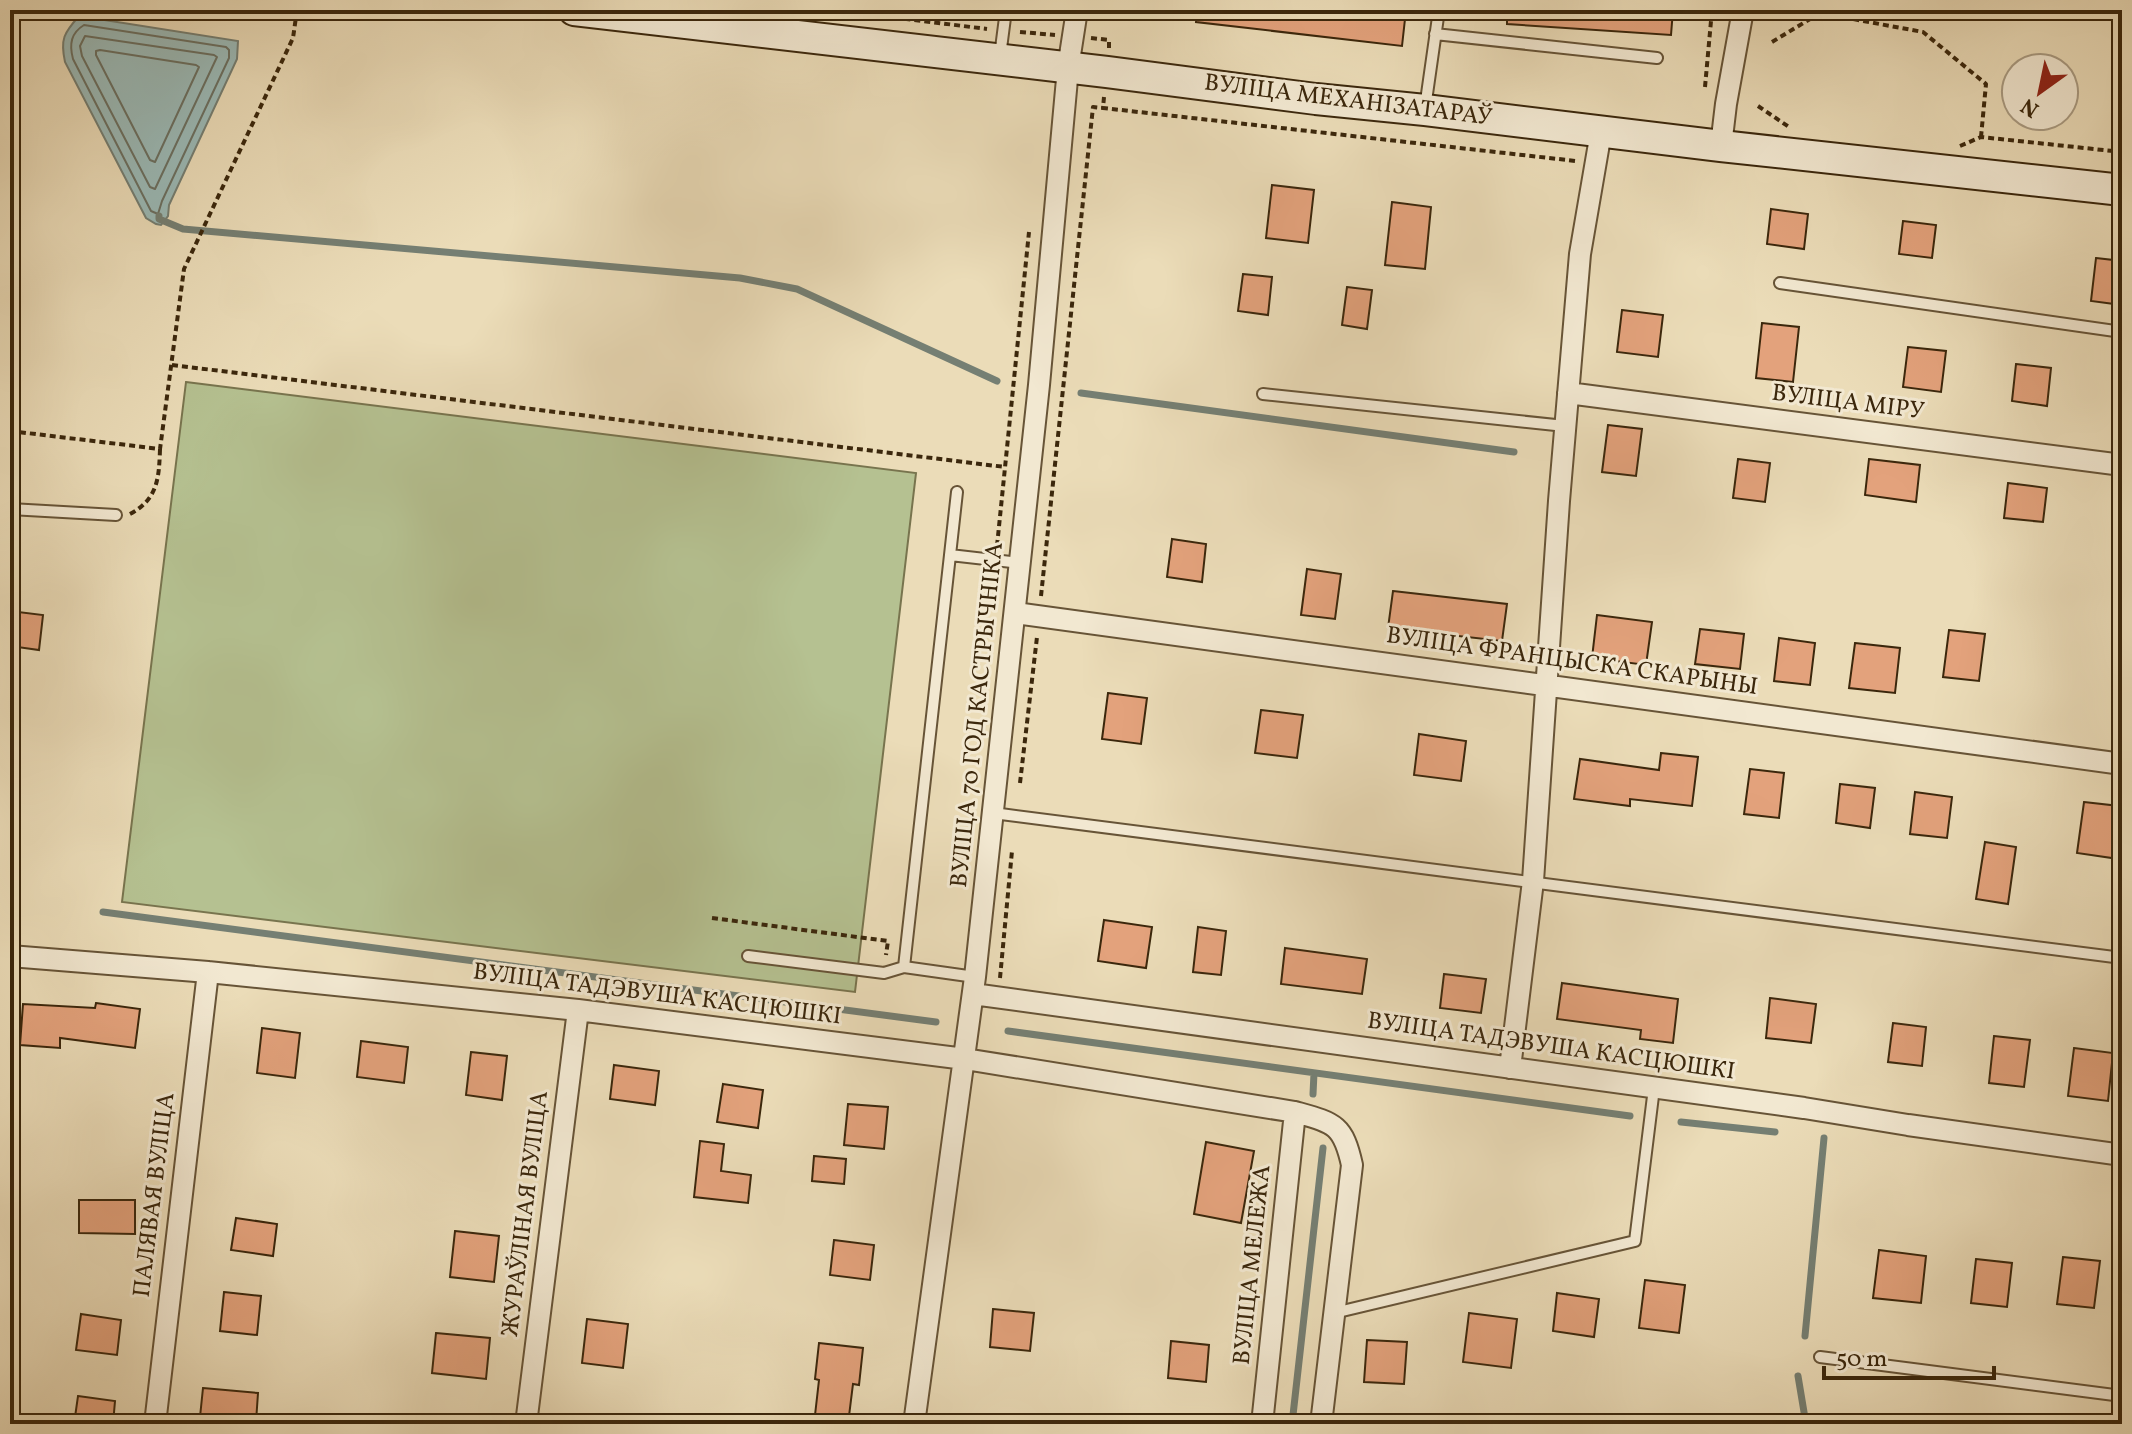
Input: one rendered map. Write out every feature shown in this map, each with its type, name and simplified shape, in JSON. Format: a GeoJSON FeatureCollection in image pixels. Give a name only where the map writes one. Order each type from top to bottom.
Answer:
{"type":"FeatureCollection","features":[{"type":"Feature","properties":{"kind":"street","name":"ВУЛІЦА МЕХАНІЗАТАРАЎ"},"geometry":{"type":"LineString","coordinates":[[574,10],[1001,45],[1057,66],[1316,99],[2122,190]]}},
{"type":"Feature","properties":{"kind":"street","name":"ВУЛІЦА 70 ГОД КАСТРЫЧНІКА"},"geometry":{"type":"LineString","coordinates":[[914,1424],[965,1059],[1015,613],[1057,66],[1077,10]]}},
{"type":"Feature","properties":{"kind":"street"},"geometry":{"type":"LineString","coordinates":[[1721,146],[1743,10]]}},
{"type":"Feature","properties":{"kind":"street"},"geometry":{"type":"LineString","coordinates":[[1510,1068],[1533,881],[1580,254],[1601,132]]}},
{"type":"Feature","properties":{"kind":"street","name":"ВУЛІЦА МІРУ"},"geometry":{"type":"LineString","coordinates":[[1568,393],[2122,465]]}},
{"type":"Feature","properties":{"kind":"street","name":"ВУЛІЦА ФРАНЦЫСКА СКАРЫНЫ"},"geometry":{"type":"LineString","coordinates":[[1015,613],[2122,764]]}},
{"type":"Feature","properties":{"kind":"street","name":"ВУЛІЦА ТАДЭВУША КАСЦЮШКІ"},"geometry":{"type":"LineString","coordinates":[[10,956],[208,972],[578,1010],[965,1059],[1295,1112],[1320,1119],[1341,1132],[1352,1165],[1321,1424]]}},
{"type":"Feature","properties":{"kind":"street","name":"ПАЛЯВАЯ ВУЛІЦА"},"geometry":{"type":"LineString","coordinates":[[155,1424],[208,972]]}},
{"type":"Feature","properties":{"kind":"street","name":"ВУЛІЦА ТАДЭВУША КАСЦЮШКІ"},"geometry":{"type":"LineString","coordinates":[[974,986],[998,998],[2122,1155]]}},
{"type":"Feature","properties":{"kind":"street","name":"ЖУРАЎЛІНАЯ ВУЛІЦА"},"geometry":{"type":"LineString","coordinates":[[526,1424],[578,1010]]}},
{"type":"Feature","properties":{"kind":"street","name":"ВУЛІЦА МЕЛЕЖА"},"geometry":{"type":"LineString","coordinates":[[1262,1424],[1295,1112]]}},
{"type":"Feature","properties":{"kind":"lane"},"geometry":{"type":"LineString","coordinates":[[1001,45],[1006,10]]}},
{"type":"Feature","properties":{"kind":"lane"},"geometry":{"type":"LineString","coordinates":[[1425,110],[1439,10]]}},
{"type":"Feature","properties":{"kind":"lane"},"geometry":{"type":"LineString","coordinates":[[1435,34],[1657,58]]}},
{"type":"Feature","properties":{"kind":"lane"},"geometry":{"type":"LineString","coordinates":[[1780,283],[2122,332]]}},
{"type":"Feature","properties":{"kind":"lane"},"geometry":{"type":"LineString","coordinates":[[1263,394],[1565,426]]}},
{"type":"Feature","properties":{"kind":"lane"},"geometry":{"type":"LineString","coordinates":[[904,967],[957,492]]}},
{"type":"Feature","properties":{"kind":"lane"},"geometry":{"type":"LineString","coordinates":[[10,509],[116,515]]}},
{"type":"Feature","properties":{"kind":"lane"},"geometry":{"type":"LineString","coordinates":[[950,555],[1020,563]]}},
{"type":"Feature","properties":{"kind":"lane"},"geometry":{"type":"LineString","coordinates":[[993,813],[2122,958]]}},
{"type":"Feature","properties":{"kind":"lane"},"geometry":{"type":"LineString","coordinates":[[748,956],[884,973],[904,967],[974,986]]}},
{"type":"Feature","properties":{"kind":"lane"},"geometry":{"type":"LineString","coordinates":[[1334,1313],[1635,1241],[1654,1088]]}},
{"type":"Feature","properties":{"kind":"lane"},"geometry":{"type":"LineString","coordinates":[[1820,1357],[2122,1396]]}},
{"type":"Feature","properties":{"kind":"path"},"geometry":{"type":"LineString","coordinates":[[116,515],[128,515],[138,510],[159,481],[160,449],[184,269],[293,38],[297,10]]}},
{"type":"Feature","properties":{"kind":"path"},"geometry":{"type":"LineString","coordinates":[[835,10],[1001,45],[1048,35],[1057,66]]}},
{"type":"Feature","properties":{"kind":"path"},"geometry":{"type":"LineString","coordinates":[[1705,88],[1712,10]]}},
{"type":"Feature","properties":{"kind":"path"},"geometry":{"type":"LineString","coordinates":[[1772,42],[1820,12],[1923,32],[1986,84],[1981,137]]}},
{"type":"Feature","properties":{"kind":"path"},"geometry":{"type":"LineString","coordinates":[[1758,106],[1789,127]]}},
{"type":"Feature","properties":{"kind":"path"},"geometry":{"type":"LineString","coordinates":[[998,998],[1093,107],[1103,108]]}},
{"type":"Feature","properties":{"kind":"path"},"geometry":{"type":"LineString","coordinates":[[1958,147],[1981,137],[2122,152]]}},
{"type":"Feature","properties":{"kind":"path"},"geometry":{"type":"LineString","coordinates":[[996,560],[1030,229]]}},
{"type":"Feature","properties":{"kind":"path"},"geometry":{"type":"LineString","coordinates":[[172,365],[1005,467]]}},
{"type":"Feature","properties":{"kind":"path"},"geometry":{"type":"LineString","coordinates":[[10,431],[160,449]]}},
{"type":"Feature","properties":{"kind":"path"},"geometry":{"type":"LineString","coordinates":[[712,918],[888,941],[884,973]]}},
{"type":"Feature","properties":{"kind":"green space"},"geometry":{"type":"Polygon","coordinates":[[[186,382],[916,473],[855,992],[122,902],[186,382]]]}},
{"type":"Feature","properties":{"kind":"water"},"geometry":{"type":"Polygon","coordinates":[[[79,16],[238,41],[237,59],[169,205],[168,216],[161,225],[146,218],[65,62],[64,37],[79,16]]]}},
{"type":"Feature","properties":{"kind":"building"},"geometry":{"type":"Polygon","coordinates":[[[1197,10],[1406,10],[1402,46],[1196,22],[1197,10]]]}},
{"type":"Feature","properties":{"kind":"building"},"geometry":{"type":"Polygon","coordinates":[[[1507,10],[1673,10],[1671,35],[1507,24],[1507,10]]]}},
{"type":"Feature","properties":{"kind":"building"},"geometry":{"type":"Polygon","coordinates":[[[1272,185],[1314,190],[1308,243],[1266,238],[1272,185]]]}},
{"type":"Feature","properties":{"kind":"building"},"geometry":{"type":"Polygon","coordinates":[[[1392,202],[1431,207],[1425,269],[1385,265],[1392,202]]]}},
{"type":"Feature","properties":{"kind":"building"},"geometry":{"type":"Polygon","coordinates":[[[1771,209],[1808,214],[1804,249],[1767,244],[1771,209]]]}},
{"type":"Feature","properties":{"kind":"building"},"geometry":{"type":"Polygon","coordinates":[[[1903,221],[1936,225],[1932,258],[1899,254],[1903,221]]]}},
{"type":"Feature","properties":{"kind":"building"},"geometry":{"type":"Polygon","coordinates":[[[2096,258],[2122,261],[2122,305],[2091,301],[2096,258]]]}},
{"type":"Feature","properties":{"kind":"building"},"geometry":{"type":"Polygon","coordinates":[[[1243,274],[1272,277],[1268,315],[1238,311],[1243,274]]]}},
{"type":"Feature","properties":{"kind":"building"},"geometry":{"type":"Polygon","coordinates":[[[1347,287],[1372,290],[1367,329],[1342,325],[1347,287]]]}},
{"type":"Feature","properties":{"kind":"building"},"geometry":{"type":"Polygon","coordinates":[[[1622,310],[1663,315],[1658,357],[1617,352],[1622,310]]]}},
{"type":"Feature","properties":{"kind":"building"},"geometry":{"type":"Polygon","coordinates":[[[1762,323],[1799,327],[1793,382],[1756,378],[1762,323]]]}},
{"type":"Feature","properties":{"kind":"building"},"geometry":{"type":"Polygon","coordinates":[[[1908,347],[1946,351],[1941,392],[1903,387],[1908,347]]]}},
{"type":"Feature","properties":{"kind":"building"},"geometry":{"type":"Polygon","coordinates":[[[2016,364],[2051,368],[2047,406],[2012,401],[2016,364]]]}},
{"type":"Feature","properties":{"kind":"building"},"geometry":{"type":"Polygon","coordinates":[[[1608,425],[1642,429],[1636,476],[1602,472],[1608,425]]]}},
{"type":"Feature","properties":{"kind":"building"},"geometry":{"type":"Polygon","coordinates":[[[1738,459],[1770,463],[1765,502],[1733,498],[1738,459]]]}},
{"type":"Feature","properties":{"kind":"building"},"geometry":{"type":"Polygon","coordinates":[[[1869,459],[1920,465],[1916,502],[1865,495],[1869,459]]]}},
{"type":"Feature","properties":{"kind":"building"},"geometry":{"type":"Polygon","coordinates":[[[2008,483],[2047,488],[2043,522],[2004,518],[2008,483]]]}},
{"type":"Feature","properties":{"kind":"building"},"geometry":{"type":"Polygon","coordinates":[[[1172,539],[1206,544],[1202,582],[1167,577],[1172,539]]]}},
{"type":"Feature","properties":{"kind":"building"},"geometry":{"type":"Polygon","coordinates":[[[1307,569],[1341,574],[1335,619],[1301,615],[1307,569]]]}},
{"type":"Feature","properties":{"kind":"building"},"geometry":{"type":"Polygon","coordinates":[[[1393,591],[1507,604],[1502,641],[1388,628],[1393,591]]]}},
{"type":"Feature","properties":{"kind":"building"},"geometry":{"type":"Polygon","coordinates":[[[10,611],[43,615],[39,650],[10,646],[10,611]]]}},
{"type":"Feature","properties":{"kind":"building"},"geometry":{"type":"Polygon","coordinates":[[[1597,615],[1652,622],[1646,665],[1592,658],[1597,615]]]}},
{"type":"Feature","properties":{"kind":"building"},"geometry":{"type":"Polygon","coordinates":[[[1700,629],[1744,634],[1740,669],[1695,664],[1700,629]]]}},
{"type":"Feature","properties":{"kind":"building"},"geometry":{"type":"Polygon","coordinates":[[[1949,630],[1985,634],[1979,681],[1943,677],[1949,630]]]}},
{"type":"Feature","properties":{"kind":"building"},"geometry":{"type":"Polygon","coordinates":[[[1779,638],[1815,643],[1810,685],[1774,681],[1779,638]]]}},
{"type":"Feature","properties":{"kind":"building"},"geometry":{"type":"Polygon","coordinates":[[[1855,643],[1900,648],[1895,693],[1849,688],[1855,643]]]}},
{"type":"Feature","properties":{"kind":"building"},"geometry":{"type":"Polygon","coordinates":[[[1108,693],[1147,698],[1141,744],[1102,739],[1108,693]]]}},
{"type":"Feature","properties":{"kind":"building"},"geometry":{"type":"Polygon","coordinates":[[[1261,710],[1303,715],[1297,758],[1255,753],[1261,710]]]}},
{"type":"Feature","properties":{"kind":"building"},"geometry":{"type":"Polygon","coordinates":[[[1419,734],[1466,741],[1461,781],[1414,775],[1419,734]]]}},
{"type":"Feature","properties":{"kind":"building"},"geometry":{"type":"Polygon","coordinates":[[[1661,753],[1698,757],[1692,806],[1630,799],[1630,806],[1574,799],[1580,759],[1659,770],[1661,753]]]}},
{"type":"Feature","properties":{"kind":"building"},"geometry":{"type":"Polygon","coordinates":[[[1750,769],[1784,773],[1779,818],[1744,814],[1750,769]]]}},
{"type":"Feature","properties":{"kind":"building"},"geometry":{"type":"Polygon","coordinates":[[[1840,784],[1875,788],[1870,828],[1836,823],[1840,784]]]}},
{"type":"Feature","properties":{"kind":"building"},"geometry":{"type":"Polygon","coordinates":[[[1915,792],[1952,797],[1947,838],[1910,834],[1915,792]]]}},
{"type":"Feature","properties":{"kind":"building"},"geometry":{"type":"Polygon","coordinates":[[[2084,802],[2119,806],[2112,858],[2077,853],[2084,802]]]}},
{"type":"Feature","properties":{"kind":"building"},"geometry":{"type":"Polygon","coordinates":[[[1985,842],[2016,847],[2008,904],[1976,899],[1985,842]]]}},
{"type":"Feature","properties":{"kind":"building"},"geometry":{"type":"Polygon","coordinates":[[[1104,920],[1152,927],[1146,968],[1098,961],[1104,920]]]}},
{"type":"Feature","properties":{"kind":"building"},"geometry":{"type":"Polygon","coordinates":[[[1198,927],[1226,931],[1221,975],[1193,972],[1198,927]]]}},
{"type":"Feature","properties":{"kind":"building"},"geometry":{"type":"Polygon","coordinates":[[[1285,948],[1367,959],[1362,994],[1281,984],[1285,948]]]}},
{"type":"Feature","properties":{"kind":"building"},"geometry":{"type":"Polygon","coordinates":[[[1444,974],[1486,979],[1481,1013],[1440,1008],[1444,974]]]}},
{"type":"Feature","properties":{"kind":"building"},"geometry":{"type":"Polygon","coordinates":[[[1562,983],[1678,999],[1673,1043],[1640,1039],[1641,1030],[1557,1019],[1562,983]]]}},
{"type":"Feature","properties":{"kind":"building"},"geometry":{"type":"Polygon","coordinates":[[[1770,998],[1816,1004],[1811,1043],[1766,1038],[1770,998]]]}},
{"type":"Feature","properties":{"kind":"building"},"geometry":{"type":"Polygon","coordinates":[[[96,1003],[140,1009],[135,1048],[60,1038],[60,1048],[20,1045],[23,1004],[95,1008],[96,1003]]]}},
{"type":"Feature","properties":{"kind":"building"},"geometry":{"type":"Polygon","coordinates":[[[1893,1023],[1926,1027],[1922,1066],[1888,1062],[1893,1023]]]}},
{"type":"Feature","properties":{"kind":"building"},"geometry":{"type":"Polygon","coordinates":[[[262,1028],[300,1033],[295,1078],[257,1073],[262,1028]]]}},
{"type":"Feature","properties":{"kind":"building"},"geometry":{"type":"Polygon","coordinates":[[[1994,1036],[2030,1040],[2024,1087],[1989,1083],[1994,1036]]]}},
{"type":"Feature","properties":{"kind":"building"},"geometry":{"type":"Polygon","coordinates":[[[361,1041],[408,1047],[404,1083],[357,1077],[361,1041]]]}},
{"type":"Feature","properties":{"kind":"building"},"geometry":{"type":"Polygon","coordinates":[[[2074,1048],[2113,1053],[2108,1101],[2068,1096],[2074,1048]]]}},
{"type":"Feature","properties":{"kind":"building"},"geometry":{"type":"Polygon","coordinates":[[[471,1052],[507,1056],[502,1100],[466,1095],[471,1052]]]}},
{"type":"Feature","properties":{"kind":"building"},"geometry":{"type":"Polygon","coordinates":[[[614,1065],[659,1071],[655,1105],[610,1099],[614,1065]]]}},
{"type":"Feature","properties":{"kind":"building"},"geometry":{"type":"Polygon","coordinates":[[[723,1084],[763,1090],[758,1128],[717,1122],[723,1084]]]}},
{"type":"Feature","properties":{"kind":"building"},"geometry":{"type":"Polygon","coordinates":[[[848,1104],[888,1107],[884,1149],[844,1145],[848,1104]]]}},
{"type":"Feature","properties":{"kind":"building"},"geometry":{"type":"Polygon","coordinates":[[[700,1141],[724,1144],[721,1171],[751,1175],[748,1203],[694,1197],[700,1141]]]}},
{"type":"Feature","properties":{"kind":"building"},"geometry":{"type":"Polygon","coordinates":[[[1206,1142],[1254,1151],[1241,1223],[1194,1214],[1206,1142]]]}},
{"type":"Feature","properties":{"kind":"building"},"geometry":{"type":"Polygon","coordinates":[[[814,1156],[846,1159],[844,1184],[812,1181],[814,1156]]]}},
{"type":"Feature","properties":{"kind":"building"},"geometry":{"type":"Polygon","coordinates":[[[79,1200],[135,1200],[135,1234],[79,1233],[79,1200]]]}},
{"type":"Feature","properties":{"kind":"building"},"geometry":{"type":"Polygon","coordinates":[[[236,1218],[277,1224],[273,1256],[231,1250],[236,1218]]]}},
{"type":"Feature","properties":{"kind":"building"},"geometry":{"type":"Polygon","coordinates":[[[455,1231],[499,1236],[494,1282],[450,1277],[455,1231]]]}},
{"type":"Feature","properties":{"kind":"building"},"geometry":{"type":"Polygon","coordinates":[[[834,1240],[874,1245],[870,1280],[830,1275],[834,1240]]]}},
{"type":"Feature","properties":{"kind":"building"},"geometry":{"type":"Polygon","coordinates":[[[1879,1250],[1926,1256],[1921,1303],[1873,1298],[1879,1250]]]}},
{"type":"Feature","properties":{"kind":"building"},"geometry":{"type":"Polygon","coordinates":[[[2063,1257],[2100,1261],[2094,1308],[2057,1304],[2063,1257]]]}},
{"type":"Feature","properties":{"kind":"building"},"geometry":{"type":"Polygon","coordinates":[[[1976,1259],[2012,1263],[2007,1307],[1971,1303],[1976,1259]]]}},
{"type":"Feature","properties":{"kind":"building"},"geometry":{"type":"Polygon","coordinates":[[[1645,1280],[1685,1285],[1679,1333],[1639,1328],[1645,1280]]]}},
{"type":"Feature","properties":{"kind":"building"},"geometry":{"type":"Polygon","coordinates":[[[224,1292],[261,1296],[257,1335],[220,1331],[224,1292]]]}},
{"type":"Feature","properties":{"kind":"building"},"geometry":{"type":"Polygon","coordinates":[[[1557,1293],[1599,1299],[1594,1337],[1553,1331],[1557,1293]]]}},
{"type":"Feature","properties":{"kind":"building"},"geometry":{"type":"Polygon","coordinates":[[[993,1309],[1034,1313],[1030,1351],[990,1347],[993,1309]]]}},
{"type":"Feature","properties":{"kind":"building"},"geometry":{"type":"Polygon","coordinates":[[[1469,1313],[1517,1319],[1511,1368],[1463,1362],[1469,1313]]]}},
{"type":"Feature","properties":{"kind":"building"},"geometry":{"type":"Polygon","coordinates":[[[81,1314],[121,1320],[117,1355],[76,1350],[81,1314]]]}},
{"type":"Feature","properties":{"kind":"building"},"geometry":{"type":"Polygon","coordinates":[[[587,1319],[628,1324],[623,1368],[582,1363],[587,1319]]]}},
{"type":"Feature","properties":{"kind":"building"},"geometry":{"type":"Polygon","coordinates":[[[436,1333],[490,1338],[486,1379],[432,1373],[436,1333]]]}},
{"type":"Feature","properties":{"kind":"building"},"geometry":{"type":"Polygon","coordinates":[[[1367,1340],[1407,1342],[1404,1384],[1364,1382],[1367,1340]]]}},
{"type":"Feature","properties":{"kind":"building"},"geometry":{"type":"Polygon","coordinates":[[[1171,1341],[1209,1345],[1206,1382],[1168,1378],[1171,1341]]]}},
{"type":"Feature","properties":{"kind":"building"},"geometry":{"type":"Polygon","coordinates":[[[819,1343],[863,1348],[859,1385],[853,1384],[848,1424],[814,1424],[819,1343]]]}},
{"type":"Feature","properties":{"kind":"building"},"geometry":{"type":"Polygon","coordinates":[[[203,1388],[258,1393],[256,1422],[200,1417],[203,1388]]]}},
{"type":"Feature","properties":{"kind":"building"},"geometry":{"type":"Polygon","coordinates":[[[78,1396],[115,1401],[113,1424],[74,1424],[78,1396]]]}},
{"type":"Feature","properties":{"kind":"waterway"},"geometry":{"type":"LineString","coordinates":[[159,216],[159,219],[183,229],[740,278],[797,289],[997,381]]}},
{"type":"Feature","properties":{"kind":"waterway"},"geometry":{"type":"LineString","coordinates":[[1081,393],[1514,452]]}},
{"type":"Feature","properties":{"kind":"waterway"},"geometry":{"type":"LineString","coordinates":[[103,912],[936,1022]]}},
{"type":"Feature","properties":{"kind":"waterway"},"geometry":{"type":"LineString","coordinates":[[1008,1031],[1630,1116]]}},
{"type":"Feature","properties":{"kind":"waterway"},"geometry":{"type":"LineString","coordinates":[[1313,1094],[1314,1073]]}},
{"type":"Feature","properties":{"kind":"waterway"},"geometry":{"type":"LineString","coordinates":[[1681,1122],[1775,1132]]}},
{"type":"Feature","properties":{"kind":"waterway"},"geometry":{"type":"LineString","coordinates":[[1805,1336],[1824,1138]]}},
{"type":"Feature","properties":{"kind":"waterway"},"geometry":{"type":"LineString","coordinates":[[1292,1424],[1323,1148]]}},
{"type":"Feature","properties":{"kind":"waterway"},"geometry":{"type":"LineString","coordinates":[[1798,1376],[1806,1424]]}}]}
